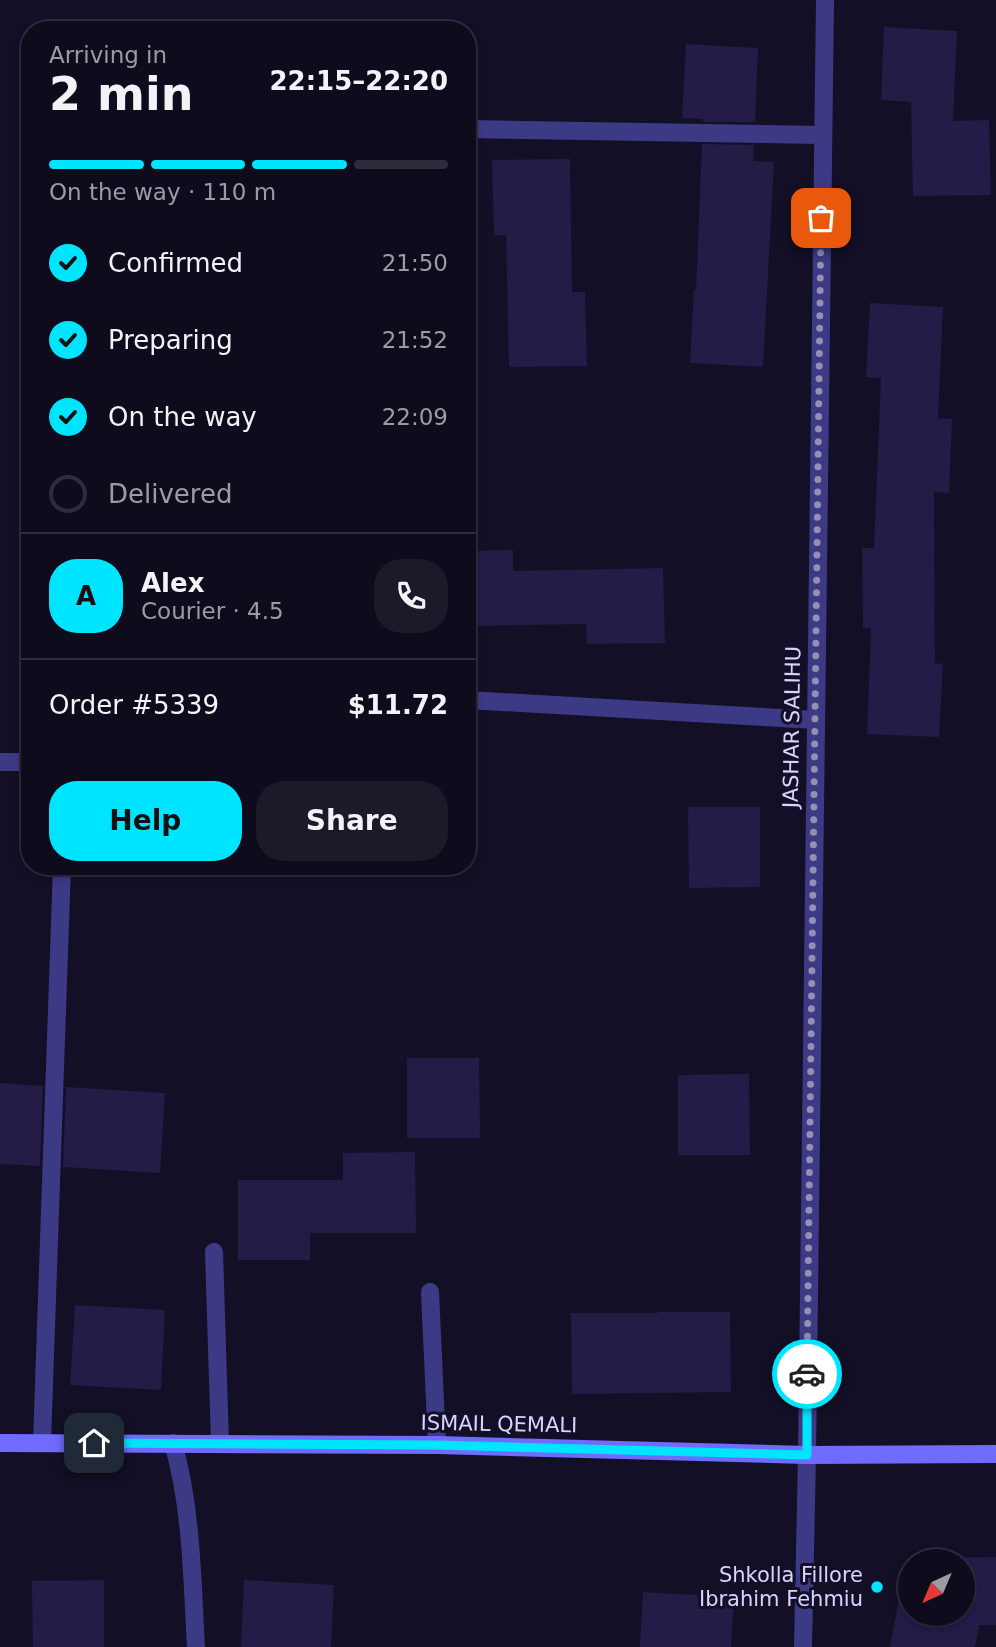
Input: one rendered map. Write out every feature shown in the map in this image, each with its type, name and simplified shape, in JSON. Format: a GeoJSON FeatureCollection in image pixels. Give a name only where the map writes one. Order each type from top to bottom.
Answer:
{"type":"FeatureCollection","features":[{"type":"Feature","properties":{"kind":"street","name":"JASHAR SALIHU"},"geometry":{"type":"LineString","coordinates":[[803,1647],[824,0]]}},
{"type":"Feature","properties":{"kind":"street"},"geometry":{"type":"LineString","coordinates":[[476,129],[822,135]]}},
{"type":"Feature","properties":{"kind":"street"},"geometry":{"type":"LineString","coordinates":[[476,701],[815,720]]}},
{"type":"Feature","properties":{"kind":"street"},"geometry":{"type":"LineString","coordinates":[[0,762],[21,762]]}},
{"type":"Feature","properties":{"kind":"street"},"geometry":{"type":"LineString","coordinates":[[42,1442],[62,875]]}},
{"type":"Feature","properties":{"kind":"street"},"geometry":{"type":"LineString","coordinates":[[214,1252],[220,1443]]}},
{"type":"Feature","properties":{"kind":"street"},"geometry":{"type":"LineString","coordinates":[[430,1292],[437,1445]]}},
{"type":"Feature","properties":{"kind":"street","name":"ISMAIL QEMALI"},"geometry":{"type":"LineString","coordinates":[[0,1443],[437,1445],[807,1455],[996,1454]]}},
{"type":"Feature","properties":{"kind":"street"},"geometry":{"type":"LineString","coordinates":[[173,1443],[181,1471],[186,1507],[197,1647]]}},
{"type":"Feature","properties":{"kind":"building"},"geometry":{"type":"Polygon","coordinates":[[[884,27],[957,31],[953,121],[989,120],[991,195],[913,196],[911,102],[881,100],[884,27]]]}},
{"type":"Feature","properties":{"kind":"building"},"geometry":{"type":"Polygon","coordinates":[[[686,44],[758,48],[755,122],[703,122],[703,119],[682,118],[686,44]]]}},
{"type":"Feature","properties":{"kind":"building"},"geometry":{"type":"Polygon","coordinates":[[[702,144],[754,145],[753,161],[774,162],[763,367],[690,363],[702,144]]]}},
{"type":"Feature","properties":{"kind":"building"},"geometry":{"type":"Polygon","coordinates":[[[570,159],[572,292],[585,292],[587,366],[509,367],[506,235],[494,235],[492,160],[570,159]]]}},
{"type":"Feature","properties":{"kind":"building"},"geometry":{"type":"Polygon","coordinates":[[[870,303],[943,307],[938,418],[952,419],[949,493],[934,492],[935,663],[943,664],[939,737],[867,734],[871,628],[863,628],[862,548],[874,548],[881,378],[866,377],[870,303]]]}},
{"type":"Feature","properties":{"kind":"building"},"geometry":{"type":"Polygon","coordinates":[[[513,550],[513,571],[663,568],[665,643],[587,644],[586,624],[476,626],[476,551],[513,550]]]}},
{"type":"Feature","properties":{"kind":"building"},"geometry":{"type":"Polygon","coordinates":[[[688,807],[760,807],[760,887],[689,888],[688,807]]]}},
{"type":"Feature","properties":{"kind":"building"},"geometry":{"type":"Polygon","coordinates":[[[407,1058],[479,1058],[480,1138],[407,1138],[407,1058]]]}},
{"type":"Feature","properties":{"kind":"building"},"geometry":{"type":"Polygon","coordinates":[[[749,1074],[750,1155],[678,1155],[678,1075],[749,1074]]]}},
{"type":"Feature","properties":{"kind":"building"},"geometry":{"type":"Polygon","coordinates":[[[0,1083],[43,1086],[40,1166],[0,1164],[0,1083]]]}},
{"type":"Feature","properties":{"kind":"building"},"geometry":{"type":"Polygon","coordinates":[[[66,1087],[165,1093],[160,1173],[63,1167],[66,1087]]]}},
{"type":"Feature","properties":{"kind":"building"},"geometry":{"type":"Polygon","coordinates":[[[415,1152],[416,1233],[310,1233],[310,1260],[238,1260],[238,1180],[343,1180],[343,1153],[415,1152]]]}},
{"type":"Feature","properties":{"kind":"building"},"geometry":{"type":"Polygon","coordinates":[[[75,1305],[165,1310],[161,1390],[70,1385],[75,1305]]]}},
{"type":"Feature","properties":{"kind":"building"},"geometry":{"type":"Polygon","coordinates":[[[730,1312],[731,1392],[572,1394],[571,1313],[730,1312]]]}},
{"type":"Feature","properties":{"kind":"building"},"geometry":{"type":"Polygon","coordinates":[[[975,1557],[996,1557],[996,1625],[979,1625],[975,1647],[890,1647],[898,1605],[898,1626],[975,1626],[975,1557]]]}},
{"type":"Feature","properties":{"kind":"building"},"geometry":{"type":"Polygon","coordinates":[[[104,1580],[104,1647],[33,1647],[32,1581],[104,1580]]]}},
{"type":"Feature","properties":{"kind":"building"},"geometry":{"type":"Polygon","coordinates":[[[244,1580],[334,1585],[331,1647],[241,1647],[244,1580]]]}},
{"type":"Feature","properties":{"kind":"building"},"geometry":{"type":"Polygon","coordinates":[[[643,1592],[734,1597],[731,1647],[640,1647],[643,1592]]]}},
{"type":"Feature","properties":{"kind":"way so far"},"geometry":{"type":"LineString","coordinates":[[807,1374],[821,218]]}},
{"type":"Feature","properties":{"kind":"place","name":"Shkolla Fillore Ibrahim Fehmiu"},"geometry":{"type":"Point","coordinates":[877,1587]}},
{"type":"Feature","properties":{"kind":"route"},"geometry":{"type":"LineString","coordinates":[[94,1443],[437,1445],[807,1455],[807,1374]]}}]}
